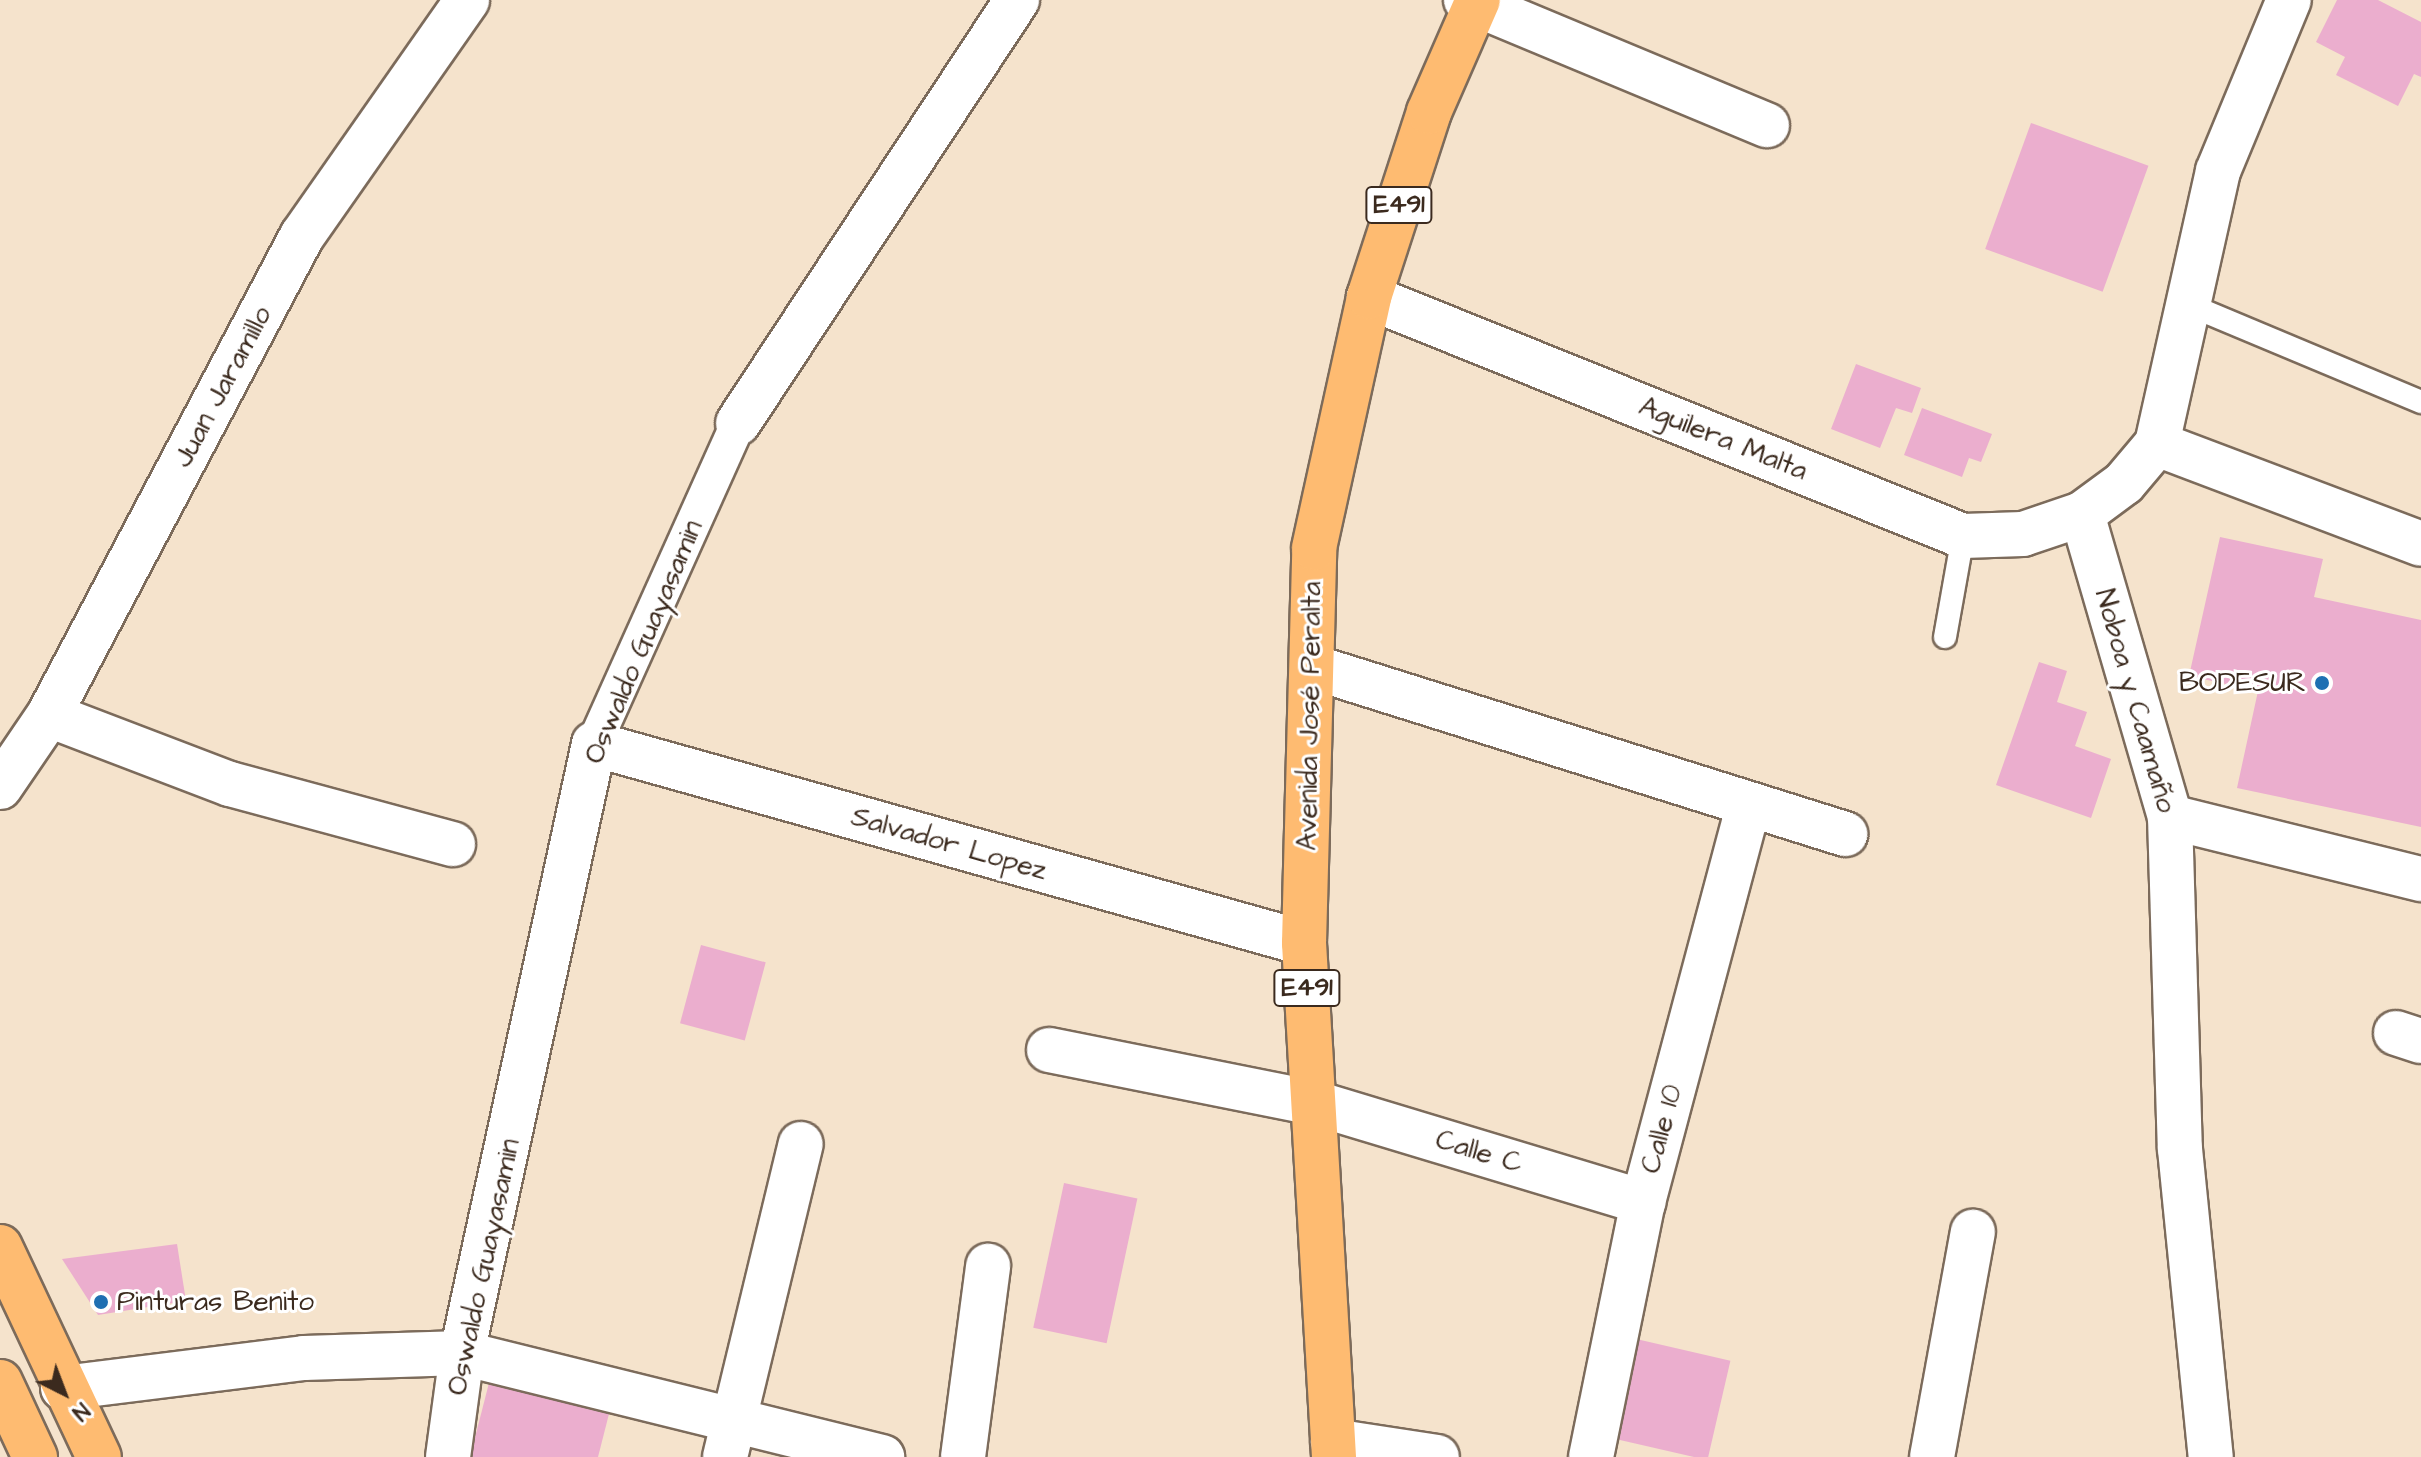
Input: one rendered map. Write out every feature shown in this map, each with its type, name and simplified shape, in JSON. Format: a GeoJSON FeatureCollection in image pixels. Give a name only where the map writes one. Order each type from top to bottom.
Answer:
{"type":"FeatureCollection","features":[{"type":"Feature","properties":{"kind":"highway","name":"Avenida José Peralta"},"geometry":{"type":"LineString","coordinates":[[1333,1449],[1304,943],[1318,519],[1369,297],[1429,112],[1473,1]]}},
{"type":"Feature","properties":{"kind":"highway"},"geometry":{"type":"LineString","coordinates":[[0,1247],[63,1388],[99,1457]]}},
{"type":"Feature","properties":{"kind":"highway"},"geometry":{"type":"LineString","coordinates":[[0,1382],[35,1457]]}},
{"type":"Feature","properties":{"kind":"street","name":"Juan Jaramillo"},"geometry":{"type":"LineString","coordinates":[[0,787],[49,715],[302,236],[467,0]]}},
{"type":"Feature","properties":{"kind":"street","name":"Oswaldo Guayasamin"},"geometry":{"type":"LineString","coordinates":[[448,1457],[462,1353],[594,744],[738,423],[1017,0]]}},
{"type":"Feature","properties":{"kind":"street"},"geometry":{"type":"LineString","coordinates":[[2082,514],[2124,483],[2157,444],[2218,171],[2289,0]]}},
{"type":"Feature","properties":{"kind":"street"},"geometry":{"type":"LineString","coordinates":[[1473,1],[1767,125]]}},
{"type":"Feature","properties":{"kind":"street","name":"Aguilera Malta"},"geometry":{"type":"LineString","coordinates":[[1369,297],[1963,536],[2023,534],[2082,514]]}},
{"type":"Feature","properties":{"kind":"street"},"geometry":{"type":"LineString","coordinates":[[2157,444],[2421,544]]}},
{"type":"Feature","properties":{"kind":"street","name":"Noboa y Caamaño"},"geometry":{"type":"LineString","coordinates":[[2082,514],[2170,817],[2180,1149],[2211,1457]]}},
{"type":"Feature","properties":{"kind":"street"},"geometry":{"type":"LineString","coordinates":[[1313,667],[1845,834]]}},
{"type":"Feature","properties":{"kind":"street"},"geometry":{"type":"LineString","coordinates":[[49,715],[230,784],[453,844]]}},
{"type":"Feature","properties":{"kind":"street","name":"Salvador Lopez"},"geometry":{"type":"LineString","coordinates":[[594,744],[1304,943]]}},
{"type":"Feature","properties":{"kind":"street","name":"Calle 10"},"geometry":{"type":"LineString","coordinates":[[1591,1457],[1643,1202],[1749,805]]}},
{"type":"Feature","properties":{"kind":"street"},"geometry":{"type":"LineString","coordinates":[[2170,817],[2421,879]]}},
{"type":"Feature","properties":{"kind":"street","name":"Calle C"},"geometry":{"type":"LineString","coordinates":[[1049,1050],[1315,1103],[1643,1202]]}},
{"type":"Feature","properties":{"kind":"street"},"geometry":{"type":"LineString","coordinates":[[729,1440],[801,1144]]}},
{"type":"Feature","properties":{"kind":"street"},"geometry":{"type":"LineString","coordinates":[[1932,1457],[1973,1232]]}},
{"type":"Feature","properties":{"kind":"street"},"geometry":{"type":"LineString","coordinates":[[963,1457],[988,1266]]}},
{"type":"Feature","properties":{"kind":"street"},"geometry":{"type":"LineString","coordinates":[[63,1388],[304,1358],[462,1353],[729,1440],[882,1457]]}},
{"type":"Feature","properties":{"kind":"street"},"geometry":{"type":"LineString","coordinates":[[1333,1449],[1437,1457]]}},
{"type":"Feature","properties":{"kind":"lane"},"geometry":{"type":"LineString","coordinates":[[2187,304],[2421,402]]}},
{"type":"Feature","properties":{"kind":"lane"},"geometry":{"type":"LineString","coordinates":[[1945,637],[1963,536]]}},
{"type":"Feature","properties":{"kind":"building"},"geometry":{"type":"Polygon","coordinates":[[[2337,0],[2378,0],[2421,22],[2421,77],[2414,74],[2398,106],[2336,75],[2345,57],[2316,42],[2337,0]]]}},
{"type":"Feature","properties":{"kind":"building"},"geometry":{"type":"Polygon","coordinates":[[[2031,123],[2148,166],[2103,292],[1985,249],[2031,123]]]}},
{"type":"Feature","properties":{"kind":"building"},"geometry":{"type":"Polygon","coordinates":[[[1856,364],[1921,388],[1912,413],[1896,408],[1880,448],[1831,429],[1856,364]]]}},
{"type":"Feature","properties":{"kind":"building"},"geometry":{"type":"Polygon","coordinates":[[[1922,408],[1992,434],[1981,462],[1969,458],[1962,477],[1904,455],[1922,408]]]}},
{"type":"Feature","properties":{"kind":"building","name":"BODESUR"},"geometry":{"type":"Polygon","coordinates":[[[2220,537],[2323,559],[2314,597],[2421,620],[2421,827],[2237,788],[2258,691],[2189,676],[2220,537]]]}},
{"type":"Feature","properties":{"kind":"building"},"geometry":{"type":"Polygon","coordinates":[[[2039,662],[2067,671],[2057,702],[2087,712],[2075,746],[2111,759],[2091,818],[1996,785],[2039,662]]]}},
{"type":"Feature","properties":{"kind":"building"},"geometry":{"type":"Polygon","coordinates":[[[701,945],[766,962],[745,1041],[680,1023],[701,945]]]}},
{"type":"Feature","properties":{"kind":"building"},"geometry":{"type":"Polygon","coordinates":[[[1064,1183],[1137,1199],[1107,1343],[1033,1328],[1064,1183]]]}},
{"type":"Feature","properties":{"kind":"building"},"geometry":{"type":"Polygon","coordinates":[[[177,1244],[186,1301],[98,1315],[62,1259],[177,1244]]]}},
{"type":"Feature","properties":{"kind":"building"},"geometry":{"type":"Polygon","coordinates":[[[1632,1338],[1730,1361],[1708,1457],[1694,1457],[1609,1437],[1632,1338]]]}},
{"type":"Feature","properties":{"kind":"building"},"geometry":{"type":"Polygon","coordinates":[[[490,1379],[610,1410],[598,1457],[470,1457],[490,1379]]]}},
{"type":"Feature","properties":{"kind":"place","name":"BODESUR"},"geometry":{"type":"Point","coordinates":[2322,683]}},
{"type":"Feature","properties":{"kind":"place","name":"Pinturas Benito"},"geometry":{"type":"Point","coordinates":[101,1302]}}]}
